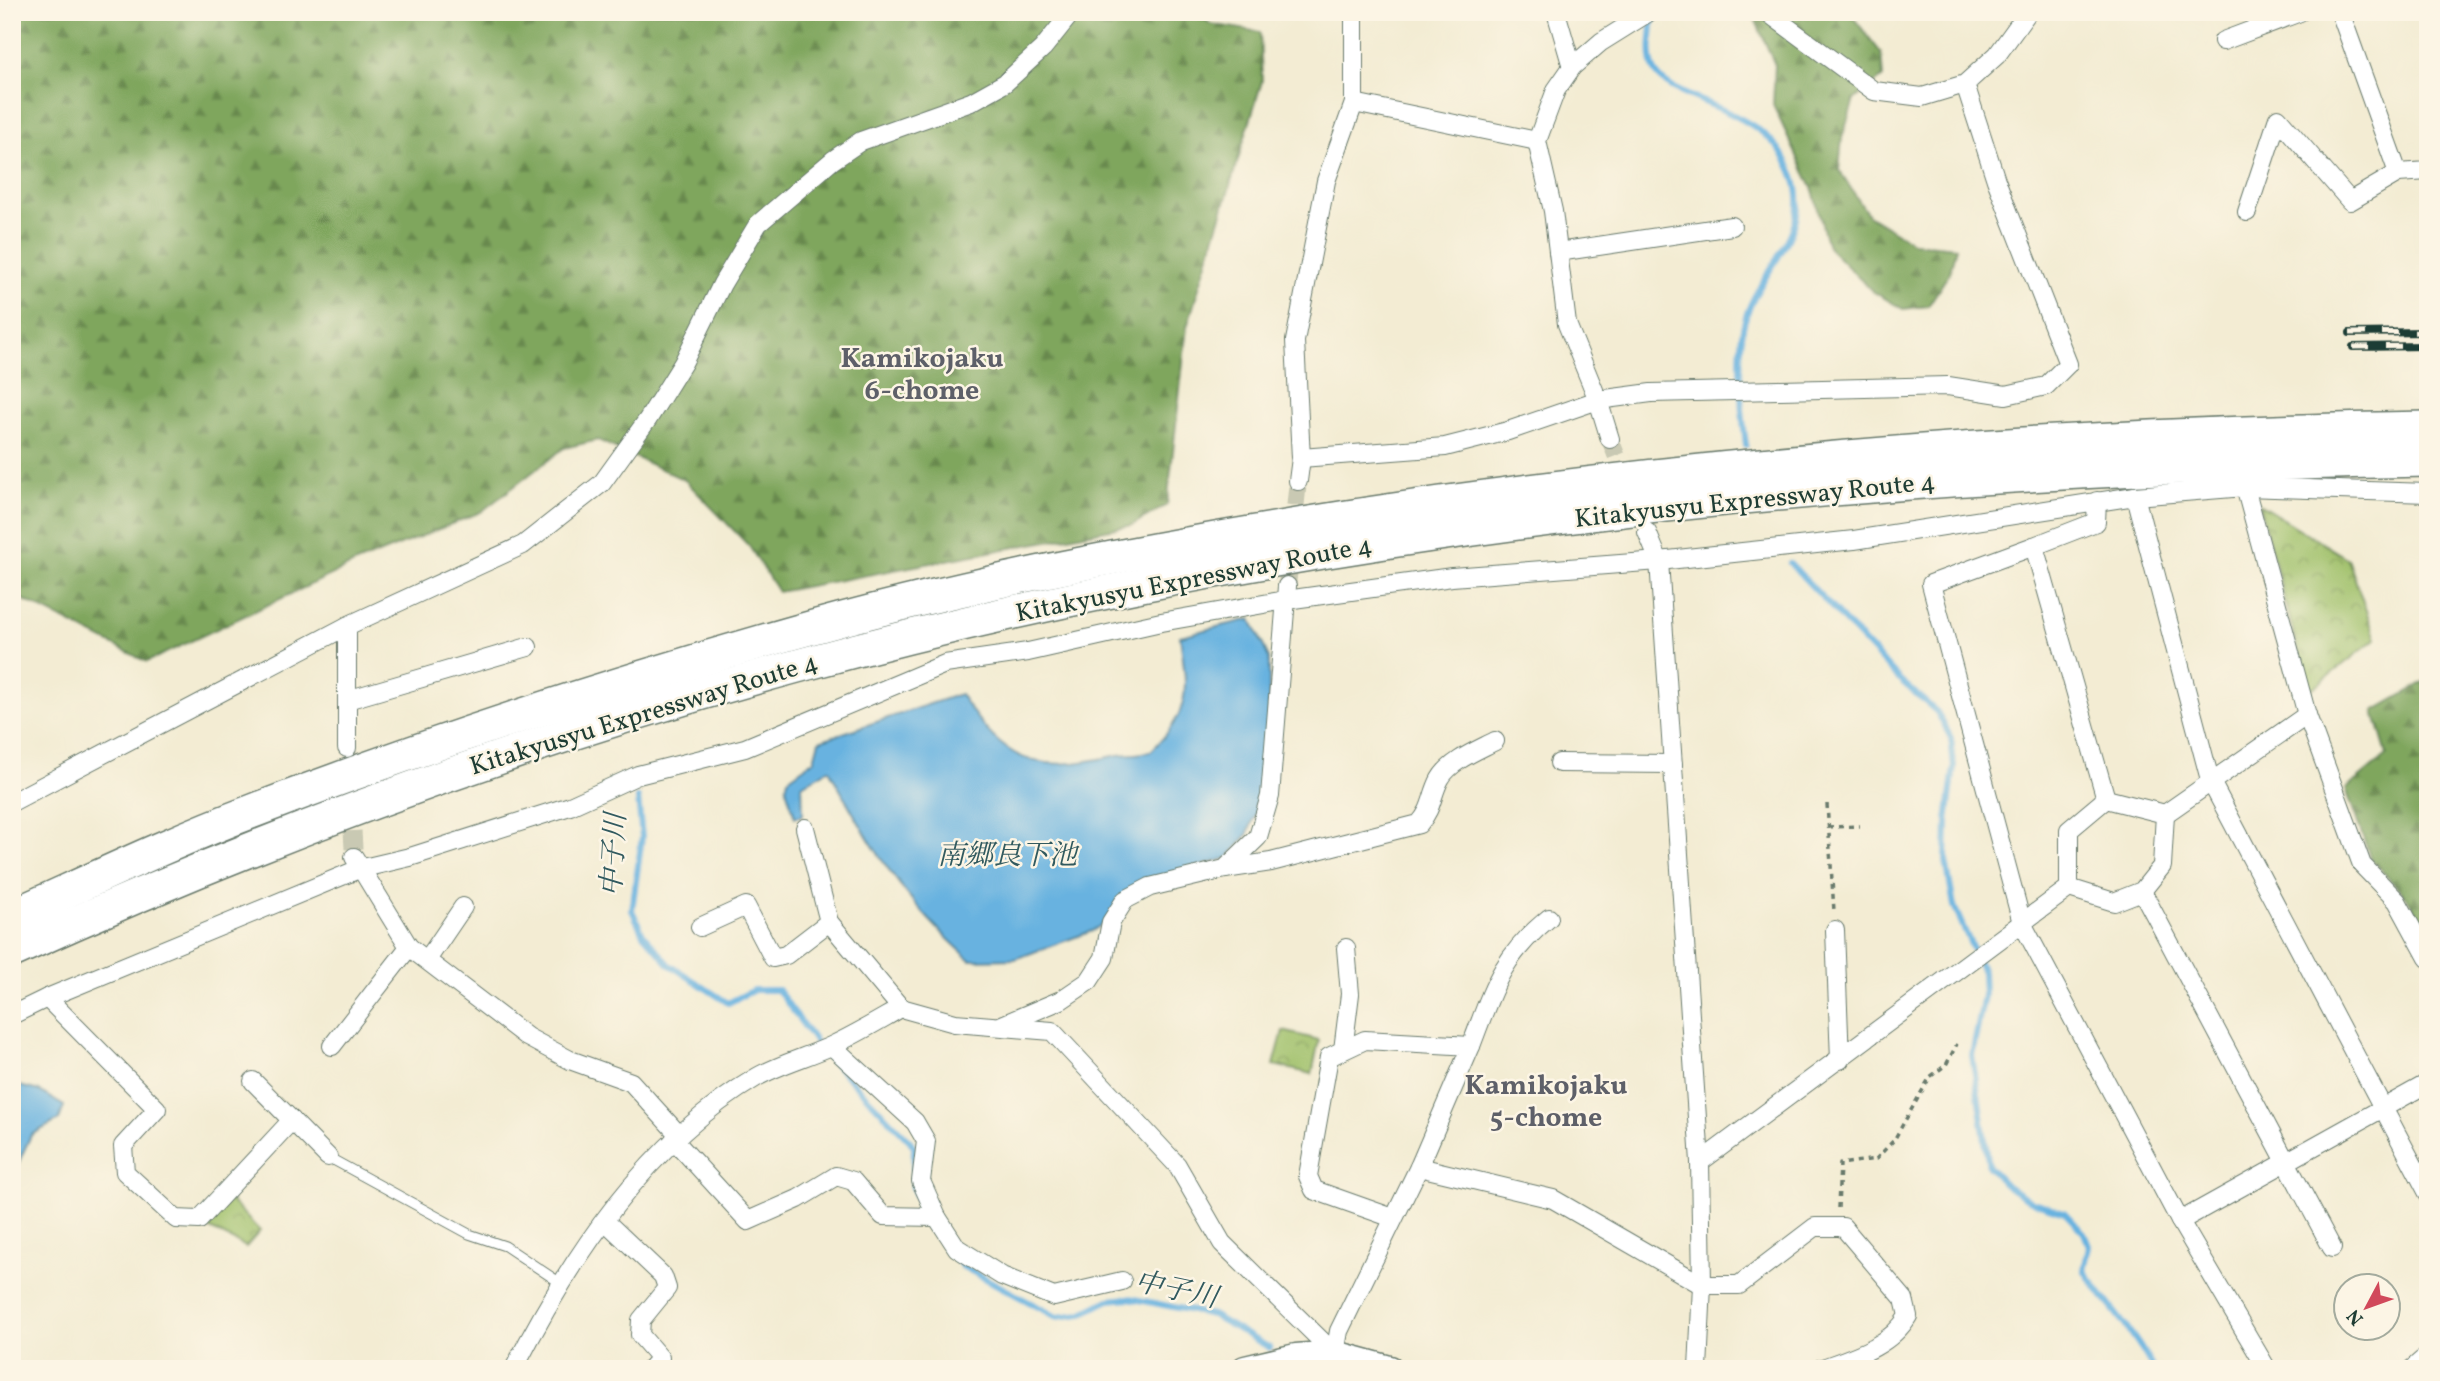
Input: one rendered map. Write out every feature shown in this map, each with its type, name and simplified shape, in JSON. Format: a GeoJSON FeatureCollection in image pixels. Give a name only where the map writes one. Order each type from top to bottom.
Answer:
{"type":"FeatureCollection","features":[{"type":"Feature","properties":{"kind":"highway","name":"Kitakyusyu Expressway Route 4"},"geometry":{"type":"LineString","coordinates":[[12,916],[247,813],[373,766],[628,682],[789,634],[960,591],[1113,558],[1412,507],[1623,478],[1906,453],[2111,440],[2298,430],[2428,428]]}},
{"type":"Feature","properties":{"kind":"highway","name":"Kitakyusyu Expressway Route 4"},"geometry":{"type":"LineString","coordinates":[[12,951],[257,845],[393,795],[635,714],[797,666],[969,622],[1121,590],[1434,536],[1755,498],[2115,471],[2428,460]]}},
{"type":"Feature","properties":{"kind":"street"},"geometry":{"type":"LineString","coordinates":[[12,802],[347,626],[523,545],[603,484],[683,363],[722,284],[758,224],[833,159],[861,141],[971,102],[1005,83],[1043,48],[1072,12]]}},
{"type":"Feature","properties":{"kind":"street"},"geometry":{"type":"LineString","coordinates":[[1298,481],[1301,458],[1295,341],[1326,181],[1354,103],[1354,12]]}},
{"type":"Feature","properties":{"kind":"street"},"geometry":{"type":"LineString","coordinates":[[1556,12],[1572,67]]}},
{"type":"Feature","properties":{"kind":"street"},"geometry":{"type":"LineString","coordinates":[[1767,12],[1874,91],[1922,97],[1965,84],[1997,55],[2028,12]]}},
{"type":"Feature","properties":{"kind":"street"},"geometry":{"type":"LineString","coordinates":[[2223,41],[2300,12]]}},
{"type":"Feature","properties":{"kind":"street"},"geometry":{"type":"LineString","coordinates":[[2340,12],[2398,173]]}},
{"type":"Feature","properties":{"kind":"street"},"geometry":{"type":"LineString","coordinates":[[1609,439],[1598,400],[1567,324],[1553,211],[1537,141],[1556,90],[1572,67],[1601,42],[1642,16]]}},
{"type":"Feature","properties":{"kind":"street"},"geometry":{"type":"LineString","coordinates":[[1301,458],[1445,447],[1508,430],[1598,400],[1651,393],[1948,386],[2006,395],[2046,386],[2068,363],[1996,180],[1965,84]]}},
{"type":"Feature","properties":{"kind":"street"},"geometry":{"type":"LineString","coordinates":[[1354,103],[1537,141]]}},
{"type":"Feature","properties":{"kind":"street"},"geometry":{"type":"LineString","coordinates":[[2246,212],[2278,118],[2350,201],[2398,173],[2428,172]]}},
{"type":"Feature","properties":{"kind":"street"},"geometry":{"type":"LineString","coordinates":[[1558,252],[1732,226]]}},
{"type":"Feature","properties":{"kind":"street"},"geometry":{"type":"LineString","coordinates":[[12,1015],[357,863],[410,857],[570,806],[638,775],[745,748],[945,664],[1028,652],[1286,593],[1659,561],[1854,540],[2135,496],[2245,487],[2428,493]]}},
{"type":"Feature","properties":{"kind":"street"},"geometry":{"type":"LineString","coordinates":[[2245,487],[2307,715],[2362,865],[2397,901],[2428,958]]}},
{"type":"Feature","properties":{"kind":"street"},"geometry":{"type":"LineString","coordinates":[[2135,496],[2210,780],[2428,1193]]}},
{"type":"Feature","properties":{"kind":"street"},"geometry":{"type":"LineString","coordinates":[[2098,501],[2096,522],[1931,584],[2022,923],[2180,1222],[2267,1369]]}},
{"type":"Feature","properties":{"kind":"street"},"geometry":{"type":"LineString","coordinates":[[1647,532],[1659,561],[1700,1162],[1702,1285],[1698,1369]]}},
{"type":"Feature","properties":{"kind":"street"},"geometry":{"type":"LineString","coordinates":[[2034,546],[2106,799]]}},
{"type":"Feature","properties":{"kind":"street"},"geometry":{"type":"LineString","coordinates":[[1225,869],[1258,837],[1270,796],[1286,593]]}},
{"type":"Feature","properties":{"kind":"street"},"geometry":{"type":"LineString","coordinates":[[347,626],[347,748]]}},
{"type":"Feature","properties":{"kind":"street"},"geometry":{"type":"LineString","coordinates":[[347,699],[528,647]]}},
{"type":"Feature","properties":{"kind":"street"},"geometry":{"type":"LineString","coordinates":[[2069,888],[2114,902],[2142,891],[2162,866],[2165,814],[2210,780],[2307,715]]}},
{"type":"Feature","properties":{"kind":"street"},"geometry":{"type":"LineString","coordinates":[[995,1028],[1061,1000],[1089,981],[1104,958],[1111,922],[1125,900],[1150,887],[1225,869],[1271,862],[1419,824],[1431,810],[1440,778],[1461,759],[1495,741]]}},
{"type":"Feature","properties":{"kind":"street"},"geometry":{"type":"LineString","coordinates":[[1559,763],[1673,764]]}},
{"type":"Feature","properties":{"kind":"street"},"geometry":{"type":"LineString","coordinates":[[2106,799],[2165,814]]}},
{"type":"Feature","properties":{"kind":"street"},"geometry":{"type":"LineString","coordinates":[[2069,888],[2069,830],[2106,799]]}},
{"type":"Feature","properties":{"kind":"street"},"geometry":{"type":"LineString","coordinates":[[805,828],[829,922],[901,1008],[955,1023],[1052,1031],[1177,1164],[1222,1243],[1335,1354]]}},
{"type":"Feature","properties":{"kind":"street"},"geometry":{"type":"LineString","coordinates":[[357,863],[409,947],[527,1037],[570,1060],[632,1082],[748,1221],[798,1199],[836,1176],[853,1181],[883,1216],[937,1217]]}},
{"type":"Feature","properties":{"kind":"street"},"geometry":{"type":"LineString","coordinates":[[1700,1162],[2069,888]]}},
{"type":"Feature","properties":{"kind":"street"},"geometry":{"type":"LineString","coordinates":[[2142,891],[2332,1248]]}},
{"type":"Feature","properties":{"kind":"street"},"geometry":{"type":"LineString","coordinates":[[427,960],[463,906]]}},
{"type":"Feature","properties":{"kind":"street"},"geometry":{"type":"LineString","coordinates":[[700,927],[746,906],[773,958],[786,955],[829,922]]}},
{"type":"Feature","properties":{"kind":"street"},"geometry":{"type":"LineString","coordinates":[[1335,1354],[1339,1331],[1392,1217],[1419,1167],[1502,966],[1531,932],[1549,918]]}},
{"type":"Feature","properties":{"kind":"street"},"geometry":{"type":"LineString","coordinates":[[1835,930],[1840,1060]]}},
{"type":"Feature","properties":{"kind":"street"},"geometry":{"type":"LineString","coordinates":[[332,1046],[409,947]]}},
{"type":"Feature","properties":{"kind":"street"},"geometry":{"type":"LineString","coordinates":[[1343,1050],[1350,994],[1346,948]]}},
{"type":"Feature","properties":{"kind":"street"},"geometry":{"type":"LineString","coordinates":[[47,998],[158,1109],[123,1146],[125,1172],[176,1219],[199,1220],[292,1120]]}},
{"type":"Feature","properties":{"kind":"street"},"geometry":{"type":"LineString","coordinates":[[514,1369],[562,1284],[605,1221],[645,1170],[676,1137],[758,1077],[832,1046],[901,1008]]}},
{"type":"Feature","properties":{"kind":"street"},"geometry":{"type":"LineString","coordinates":[[1392,1217],[1314,1190],[1308,1176],[1329,1057],[1365,1040],[1471,1046]]}},
{"type":"Feature","properties":{"kind":"street"},"geometry":{"type":"LineString","coordinates":[[832,1046],[915,1122],[926,1141],[921,1181],[937,1217],[957,1248],[1002,1276],[1054,1297],[1122,1281]]}},
{"type":"Feature","properties":{"kind":"street"},"geometry":{"type":"LineString","coordinates":[[253,1081],[328,1157]]}},
{"type":"Feature","properties":{"kind":"street"},"geometry":{"type":"LineString","coordinates":[[2180,1222],[2428,1083]]}},
{"type":"Feature","properties":{"kind":"street"},"geometry":{"type":"LineString","coordinates":[[1419,1167],[1553,1199],[1702,1285],[1739,1284],[1815,1227],[1843,1227],[1904,1299],[1908,1316],[1898,1333],[1858,1355],[1820,1369]]}},
{"type":"Feature","properties":{"kind":"street"},"geometry":{"type":"LineString","coordinates":[[605,1221],[663,1276],[667,1288],[641,1320],[640,1335],[660,1358],[650,1369]]}},
{"type":"Feature","properties":{"kind":"street"},"geometry":{"type":"LineString","coordinates":[[1245,1369],[1296,1357],[1335,1354],[1390,1369]]}},
{"type":"Feature","properties":{"kind":"lane"},"geometry":{"type":"LineString","coordinates":[[328,1157],[458,1228],[505,1246],[562,1284]]}},
{"type":"Feature","properties":{"kind":"path"},"geometry":{"type":"LineString","coordinates":[[1827,804],[1835,930]]}},
{"type":"Feature","properties":{"kind":"path"},"geometry":{"type":"LineString","coordinates":[[1828,827],[1860,826]]}},
{"type":"Feature","properties":{"kind":"path"},"geometry":{"type":"LineString","coordinates":[[1836,1227],[1840,1164],[1876,1159],[1894,1140],[1930,1077],[1946,1065],[1956,1044]]}},
{"type":"Feature","properties":{"kind":"green space"},"geometry":{"type":"Polygon","coordinates":[[[12,12],[1193,12],[1211,24],[1260,32],[1262,81],[1187,327],[1167,505],[1132,525],[778,592],[749,546],[685,480],[598,440],[564,448],[481,512],[356,563],[147,662],[12,594],[12,12]]]}},
{"type":"Feature","properties":{"kind":"green space"},"geometry":{"type":"Polygon","coordinates":[[[1752,12],[1849,12],[1881,53],[1883,77],[1854,100],[1842,138],[1839,170],[1868,215],[1914,243],[1956,247],[1950,272],[1928,306],[1903,309],[1872,291],[1828,247],[1813,190],[1773,105],[1775,65],[1752,12]]]}},
{"type":"Feature","properties":{"kind":"green space"},"geometry":{"type":"Polygon","coordinates":[[[2259,504],[2348,559],[2376,639],[2309,691],[2259,504]]]}},
{"type":"Feature","properties":{"kind":"green space"},"geometry":{"type":"Polygon","coordinates":[[[2428,680],[2428,934],[2407,897],[2371,860],[2346,789],[2387,755],[2374,711],[2428,680]]]}},
{"type":"Feature","properties":{"kind":"green space"},"geometry":{"type":"Polygon","coordinates":[[[1283,1031],[1319,1040],[1312,1074],[1274,1065],[1283,1031]]]}},
{"type":"Feature","properties":{"kind":"green space"},"geometry":{"type":"Polygon","coordinates":[[[230,1200],[260,1231],[246,1247],[204,1226],[230,1200]]]}},
{"type":"Feature","properties":{"kind":"water","name":"南郷良下池"},"geometry":{"type":"Polygon","coordinates":[[[1251,619],[1269,658],[1269,727],[1261,802],[1247,835],[1228,858],[1135,885],[1104,923],[1092,931],[1015,959],[971,960],[926,917],[890,872],[829,769],[802,785],[803,815],[795,817],[786,788],[788,779],[814,760],[819,741],[960,694],[992,735],[1007,749],[1024,758],[1063,764],[1151,751],[1174,723],[1184,698],[1180,636],[1251,619]]]}},
{"type":"Feature","properties":{"kind":"water"},"geometry":{"type":"Polygon","coordinates":[[[12,1084],[39,1091],[64,1106],[59,1120],[31,1135],[12,1177],[12,1084]]]}},
{"type":"Feature","properties":{"kind":"waterway"},"geometry":{"type":"LineString","coordinates":[[1653,14],[1651,55],[1653,67],[1662,80],[1677,90],[1742,119],[1763,133],[1781,152],[1794,177],[1798,198],[1790,236],[1758,290],[1743,328],[1740,386],[1746,445]]}},
{"type":"Feature","properties":{"kind":"waterway"},"geometry":{"type":"LineString","coordinates":[[1790,563],[1899,679],[1937,712],[1951,738],[1954,767],[1947,821],[1946,861],[1954,906],[1983,972],[1984,996],[1972,1055],[1989,1167],[2007,1186],[2033,1202],[2064,1212],[2084,1233],[2089,1246],[2084,1270],[2138,1343],[2153,1369]]}},
{"type":"Feature","properties":{"kind":"waterway","name":"中子川"},"geometry":{"type":"LineString","coordinates":[[638,798],[642,837],[632,910],[643,934],[670,965],[728,1003],[754,990],[778,990],[817,1044]]}},
{"type":"Feature","properties":{"kind":"waterway","name":"中子川"},"geometry":{"type":"LineString","coordinates":[[826,1055],[914,1147],[913,1187],[921,1206]]}},
{"type":"Feature","properties":{"kind":"waterway","name":"中子川"},"geometry":{"type":"LineString","coordinates":[[952,1252],[962,1266],[1057,1317],[1081,1314],[1109,1300],[1129,1298],[1212,1315],[1270,1348]]}},
{"type":"Feature","properties":{"kind":"tunnel"},"geometry":{"type":"LineString","coordinates":[[1610,439],[1627,483]]}},
{"type":"Feature","properties":{"kind":"tunnel"},"geometry":{"type":"LineString","coordinates":[[1287,586],[1298,481]]}},
{"type":"Feature","properties":{"kind":"tunnel"},"geometry":{"type":"LineString","coordinates":[[351,804],[354,857]]}},
{"type":"Feature","properties":{"kind":"railway"},"geometry":{"type":"LineString","coordinates":[[2350,333],[2428,332]]}},
{"type":"Feature","properties":{"kind":"railway"},"geometry":{"type":"LineString","coordinates":[[2353,347],[2428,346]]}},
{"type":"Feature","properties":{"kind":"district","name":"Kamikojaku 6-chome"},"geometry":{"type":"Point","coordinates":[922,375]}},
{"type":"Feature","properties":{"kind":"district","name":"Kamikojaku 5-chome"},"geometry":{"type":"Point","coordinates":[1546,1102]}}]}
